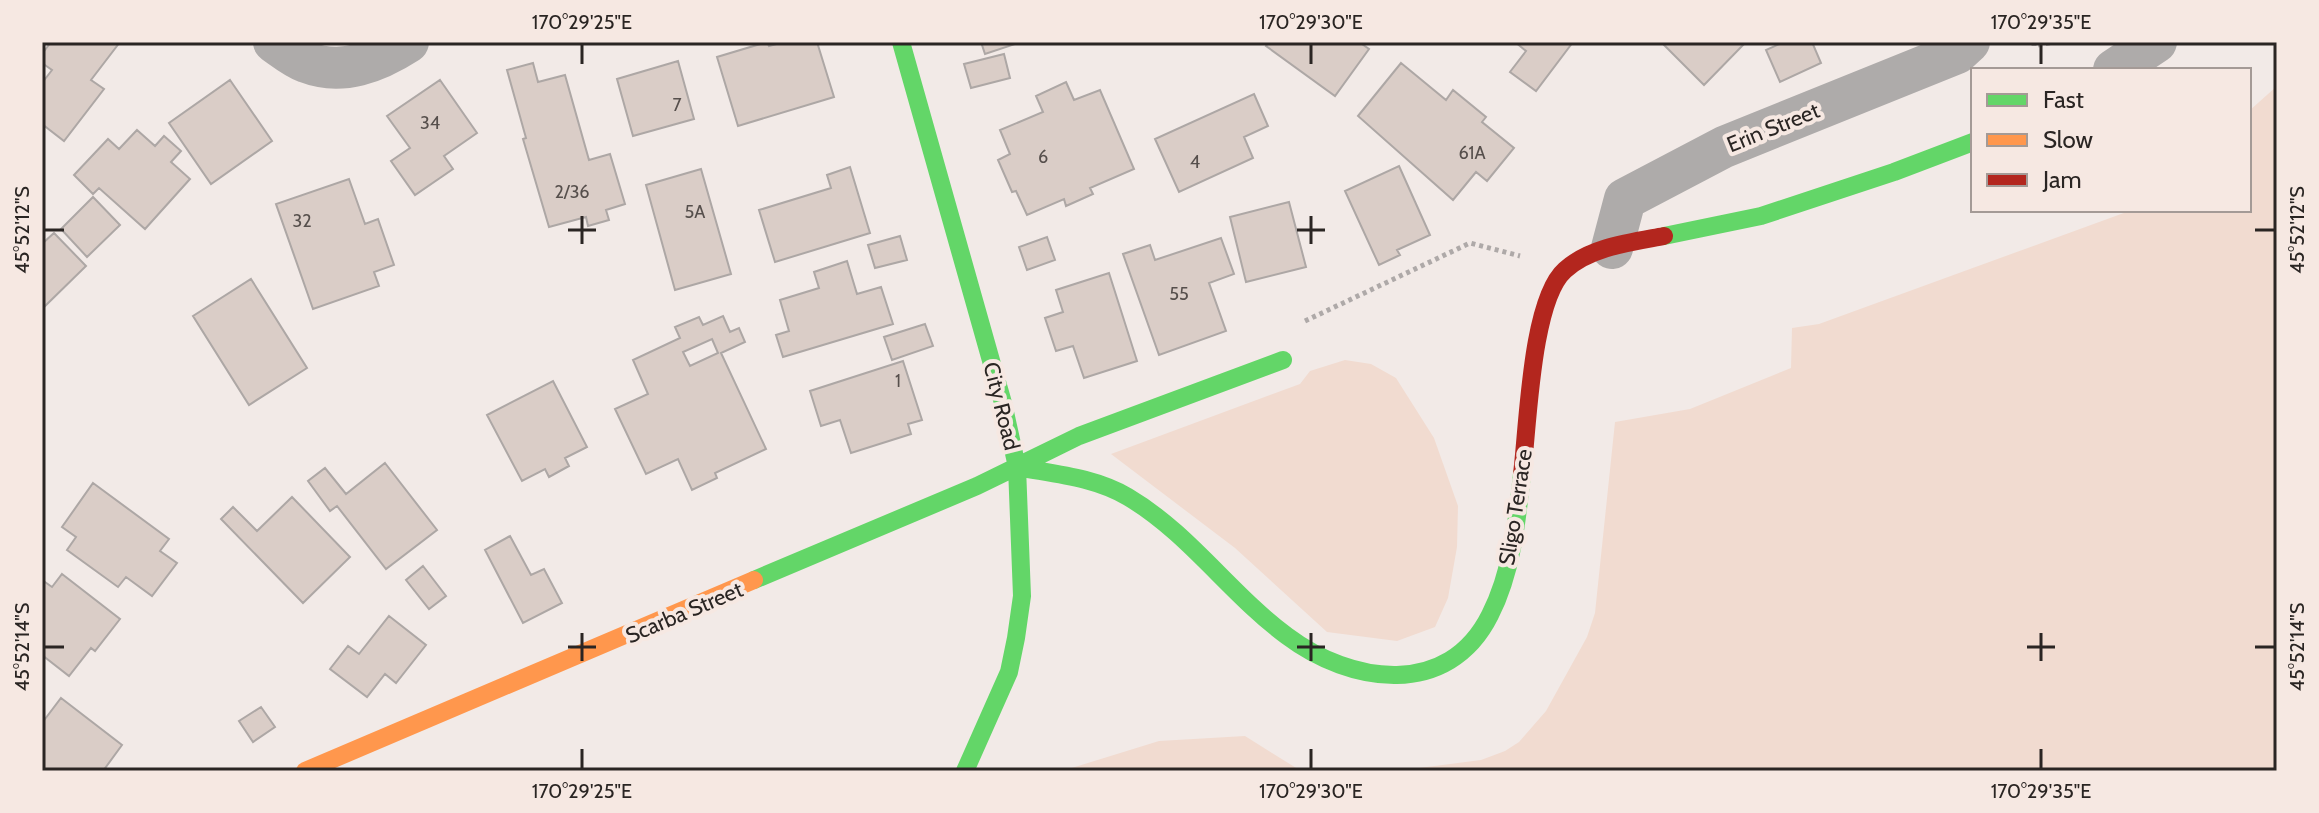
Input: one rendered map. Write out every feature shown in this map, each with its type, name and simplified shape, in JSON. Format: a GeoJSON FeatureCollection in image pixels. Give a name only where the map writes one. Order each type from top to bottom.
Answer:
{"type":"FeatureCollection","features":[{"type":"Feature","properties":{"kind":"street"},"geometry":{"type":"LineString","coordinates":[[274,42],[305,62],[334,69],[366,64],[408,42]]}},
{"type":"Feature","properties":{"kind":"street","name":"City Road"},"geometry":{"type":"LineString","coordinates":[[901,42],[1003,403],[1017,467],[1022,596],[1016,638],[1009,672],[965,771]]}},
{"type":"Feature","properties":{"kind":"street","name":"Erin Street"},"geometry":{"type":"LineString","coordinates":[[1612,248],[1625,199],[1724,147],[1957,53],[1969,42]]}},
{"type":"Feature","properties":{"kind":"street"},"geometry":{"type":"LineString","coordinates":[[2117,68],[2156,42]]}},
{"type":"Feature","properties":{"kind":"street"},"geometry":{"type":"LineString","coordinates":[[1566,268],[1587,255],[1612,248],[1746,221],[1971,143]]}},
{"type":"Feature","properties":{"kind":"street","name":"Sligo Terrace"},"geometry":{"type":"LineString","coordinates":[[1017,467],[1092,481],[1127,497],[1176,533],[1309,653],[1372,674],[1412,674],[1457,655],[1478,637],[1492,612],[1509,558],[1538,338],[1546,304],[1566,268]]}},
{"type":"Feature","properties":{"kind":"street"},"geometry":{"type":"LineString","coordinates":[[1017,467],[1079,436],[1283,360]]}},
{"type":"Feature","properties":{"kind":"street","name":"Scarba Street"},"geometry":{"type":"LineString","coordinates":[[305,771],[1017,467]]}},
{"type":"Feature","properties":{"kind":"path"},"geometry":{"type":"LineString","coordinates":[[2034,42],[2034,46],[2053,42]]}},
{"type":"Feature","properties":{"kind":"path"},"geometry":{"type":"LineString","coordinates":[[1283,360],[1303,322],[1470,243],[1566,268]]}},
{"type":"Feature","properties":{"kind":"shaded area"},"geometry":{"type":"Polygon","coordinates":[[[2277,86],[2277,771],[1396,771],[1481,760],[1505,751],[1519,742],[1546,711],[1587,637],[1595,613],[1615,422],[1690,409],[1791,368],[1792,328],[1819,324],[2127,212],[2251,212],[2251,109],[2277,86]]]}},
{"type":"Feature","properties":{"kind":"shaded area"},"geometry":{"type":"Polygon","coordinates":[[[1345,360],[1371,364],[1396,378],[1434,438],[1458,506],[1457,547],[1448,598],[1435,627],[1397,641],[1327,632],[1235,548],[1111,454],[1300,384],[1310,371],[1345,360]]]}},
{"type":"Feature","properties":{"kind":"shaded area"},"geometry":{"type":"Polygon","coordinates":[[[1245,736],[1301,771],[1062,771],[1159,741],[1245,736]]]}},
{"type":"Feature","properties":{"kind":"building"},"geometry":{"type":"Polygon","coordinates":[[[51,42],[120,42],[91,80],[104,89],[64,141],[42,124],[42,83],[52,70],[42,63],[42,54],[51,42]]]}},
{"type":"Feature","properties":{"kind":"building"},"geometry":{"type":"Polygon","coordinates":[[[767,42],[769,46],[784,42],[817,42],[834,97],[738,126],[717,57],[767,42]]]}},
{"type":"Feature","properties":{"kind":"building"},"geometry":{"type":"Polygon","coordinates":[[[981,42],[1021,42],[985,54],[981,42]]]}},
{"type":"Feature","properties":{"kind":"building"},"geometry":{"type":"Polygon","coordinates":[[[1269,42],[1359,42],[1369,49],[1335,96],[1266,46],[1269,42]]]}},
{"type":"Feature","properties":{"kind":"building"},"geometry":{"type":"Polygon","coordinates":[[[1515,42],[1573,42],[1536,91],[1510,72],[1526,51],[1515,42]]]}},
{"type":"Feature","properties":{"kind":"building"},"geometry":{"type":"Polygon","coordinates":[[[1661,42],[1746,42],[1704,85],[1661,42]]]}},
{"type":"Feature","properties":{"kind":"building"},"geometry":{"type":"Polygon","coordinates":[[[1784,42],[1812,42],[1821,63],[1780,82],[1766,50],[1784,42]]]}},
{"type":"Feature","properties":{"kind":"building"},"geometry":{"type":"Polygon","coordinates":[[[1004,54],[1010,78],[971,88],[964,64],[1004,54]]]}},
{"type":"Feature","properties":{"kind":"building"},"geometry":{"type":"Polygon","coordinates":[[[678,61],[694,119],[633,136],[617,79],[678,61]]]}},
{"type":"Feature","properties":{"kind":"building"},"geometry":{"type":"Polygon","coordinates":[[[533,63],[538,82],[565,75],[589,160],[610,154],[625,204],[606,210],[609,220],[588,226],[586,217],[549,227],[507,70],[533,63]]]}},
{"type":"Feature","properties":{"kind":"building"},"geometry":{"type":"Polygon","coordinates":[[[1401,63],[1446,100],[1453,90],[1486,117],[1482,122],[1514,148],[1487,181],[1476,172],[1453,200],[1358,116],[1401,63]]]}},
{"type":"Feature","properties":{"kind":"building"},"geometry":{"type":"Polygon","coordinates":[[[230,80],[272,141],[211,184],[169,123],[230,80]]]}},
{"type":"Feature","properties":{"kind":"building"},"geometry":{"type":"Polygon","coordinates":[[[440,80],[477,133],[444,156],[453,169],[415,195],[391,161],[410,148],[387,116],[440,80]]]}},
{"type":"Feature","properties":{"kind":"building"},"geometry":{"type":"Polygon","coordinates":[[[1066,82],[1074,100],[1100,90],[1134,169],[1090,188],[1093,194],[1066,206],[1064,199],[1027,215],[1016,191],[1012,192],[998,160],[1010,154],[1000,130],[1043,112],[1036,96],[1066,82]]]}},
{"type":"Feature","properties":{"kind":"building"},"geometry":{"type":"Polygon","coordinates":[[[1254,94],[1268,126],[1244,137],[1253,158],[1179,192],[1155,139],[1254,94]]]}},
{"type":"Feature","properties":{"kind":"building"},"geometry":{"type":"Polygon","coordinates":[[[137,130],[155,146],[164,136],[181,151],[171,162],[190,179],[145,229],[99,188],[93,194],[74,175],[108,139],[119,149],[137,130]]]}},
{"type":"Feature","properties":{"kind":"building"},"geometry":{"type":"Polygon","coordinates":[[[1399,166],[1430,235],[1397,250],[1400,255],[1379,265],[1345,191],[1399,166]]]}},
{"type":"Feature","properties":{"kind":"building"},"geometry":{"type":"Polygon","coordinates":[[[850,167],[870,233],[775,262],[759,210],[831,188],[827,175],[850,167]]]}},
{"type":"Feature","properties":{"kind":"building"},"geometry":{"type":"Polygon","coordinates":[[[701,169],[731,274],[675,290],[646,185],[701,169]]]}},
{"type":"Feature","properties":{"kind":"building"},"geometry":{"type":"Polygon","coordinates":[[[349,179],[365,224],[378,219],[394,265],[374,272],[379,286],[313,309],[276,204],[349,179]]]}},
{"type":"Feature","properties":{"kind":"building"},"geometry":{"type":"Polygon","coordinates":[[[93,197],[120,225],[87,257],[61,229],[93,197]]]}},
{"type":"Feature","properties":{"kind":"building"},"geometry":{"type":"Polygon","coordinates":[[[1289,202],[1306,267],[1246,282],[1230,217],[1289,202]]]}},
{"type":"Feature","properties":{"kind":"building"},"geometry":{"type":"Polygon","coordinates":[[[54,233],[86,266],[42,309],[42,240],[44,242],[54,233]]]}},
{"type":"Feature","properties":{"kind":"building"},"geometry":{"type":"Polygon","coordinates":[[[900,236],[907,260],[875,268],[868,245],[900,236]]]}},
{"type":"Feature","properties":{"kind":"building"},"geometry":{"type":"Polygon","coordinates":[[[1047,237],[1055,260],[1027,270],[1019,247],[1047,237]]]}},
{"type":"Feature","properties":{"kind":"building"},"geometry":{"type":"Polygon","coordinates":[[[1221,238],[1234,274],[1209,283],[1226,331],[1159,355],[1123,254],[1150,245],[1155,260],[1221,238]]]}},
{"type":"Feature","properties":{"kind":"building"},"geometry":{"type":"Polygon","coordinates":[[[847,261],[857,294],[881,287],[893,324],[783,357],[776,335],[789,331],[780,300],[819,288],[814,272],[847,261]]]}},
{"type":"Feature","properties":{"kind":"building"},"geometry":{"type":"Polygon","coordinates":[[[1109,273],[1137,361],[1084,378],[1073,346],[1056,351],[1045,318],[1063,312],[1056,290],[1109,273]]]}},
{"type":"Feature","properties":{"kind":"building"},"geometry":{"type":"Polygon","coordinates":[[[251,279],[307,368],[249,405],[193,316],[251,279]]]}},
{"type":"Feature","properties":{"kind":"building"},"geometry":{"type":"Polygon","coordinates":[[[723,316],[730,332],[739,328],[745,342],[721,353],[766,449],[715,473],[717,478],[692,490],[678,459],[646,474],[615,409],[648,394],[633,360],[680,338],[675,327],[699,317],[703,325],[723,316]],[[712,339],[683,352],[690,366],[718,353],[712,339]]]}},
{"type":"Feature","properties":{"kind":"building"},"geometry":{"type":"Polygon","coordinates":[[[925,324],[933,346],[892,360],[884,337],[925,324]]]}},
{"type":"Feature","properties":{"kind":"building"},"geometry":{"type":"Polygon","coordinates":[[[903,361],[922,420],[908,424],[911,434],[851,453],[840,420],[821,426],[810,391],[903,361]]]}},
{"type":"Feature","properties":{"kind":"building"},"geometry":{"type":"Polygon","coordinates":[[[553,381],[587,447],[565,458],[569,466],[549,477],[545,469],[522,481],[487,415],[553,381]]]}},
{"type":"Feature","properties":{"kind":"building"},"geometry":{"type":"Polygon","coordinates":[[[385,463],[437,530],[386,569],[337,506],[330,511],[308,481],[325,468],[346,494],[385,463]]]}},
{"type":"Feature","properties":{"kind":"building"},"geometry":{"type":"Polygon","coordinates":[[[93,483],[169,539],[160,551],[177,563],[152,596],[126,577],[118,587],[67,550],[76,537],[62,527],[93,483]]]}},
{"type":"Feature","properties":{"kind":"building"},"geometry":{"type":"Polygon","coordinates":[[[292,497],[350,557],[303,603],[221,519],[233,507],[257,531],[292,497]]]}},
{"type":"Feature","properties":{"kind":"building"},"geometry":{"type":"Polygon","coordinates":[[[510,536],[531,575],[544,569],[562,603],[523,623],[485,550],[510,536]]]}},
{"type":"Feature","properties":{"kind":"building"},"geometry":{"type":"Polygon","coordinates":[[[423,566],[446,596],[429,609],[406,580],[423,566]]]}},
{"type":"Feature","properties":{"kind":"building"},"geometry":{"type":"Polygon","coordinates":[[[62,574],[120,619],[95,651],[91,648],[69,676],[42,655],[42,580],[52,587],[62,574]]]}},
{"type":"Feature","properties":{"kind":"building"},"geometry":{"type":"Polygon","coordinates":[[[389,616],[426,645],[396,683],[385,674],[367,697],[330,669],[348,646],[359,654],[389,616]]]}},
{"type":"Feature","properties":{"kind":"building"},"geometry":{"type":"Polygon","coordinates":[[[61,698],[122,745],[103,771],[42,771],[42,723],[61,698]]]}},
{"type":"Feature","properties":{"kind":"building"},"geometry":{"type":"Polygon","coordinates":[[[261,707],[275,727],[253,742],[239,721],[261,707]]]}},
{"type":"Feature","properties":{"kind":"traffic: fast"},"geometry":{"type":"LineString","coordinates":[[901,42],[1003,403],[1017,467],[1022,596],[1016,638],[1009,672],[965,771]]}},
{"type":"Feature","properties":{"kind":"traffic: fast"},"geometry":{"type":"LineString","coordinates":[[1664,236],[1761,216],[1971,143]]}},
{"type":"Feature","properties":{"kind":"traffic: fast"},"geometry":{"type":"LineString","coordinates":[[754,580],[977,486],[1079,436],[1283,360]]}},
{"type":"Feature","properties":{"kind":"traffic: fast"},"geometry":{"type":"LineString","coordinates":[[1017,467],[1088,481],[1128,497],[1171,528],[1287,636],[1340,665],[1368,673],[1397,675],[1424,671],[1450,660],[1472,642],[1490,615],[1508,564],[1522,474]]}},
{"type":"Feature","properties":{"kind":"traffic: slow"},"geometry":{"type":"LineString","coordinates":[[305,771],[754,580]]}},
{"type":"Feature","properties":{"kind":"traffic: jam"},"geometry":{"type":"LineString","coordinates":[[1522,474],[1538,335],[1554,285],[1565,270],[1587,256],[1612,247],[1664,236]]}}]}
